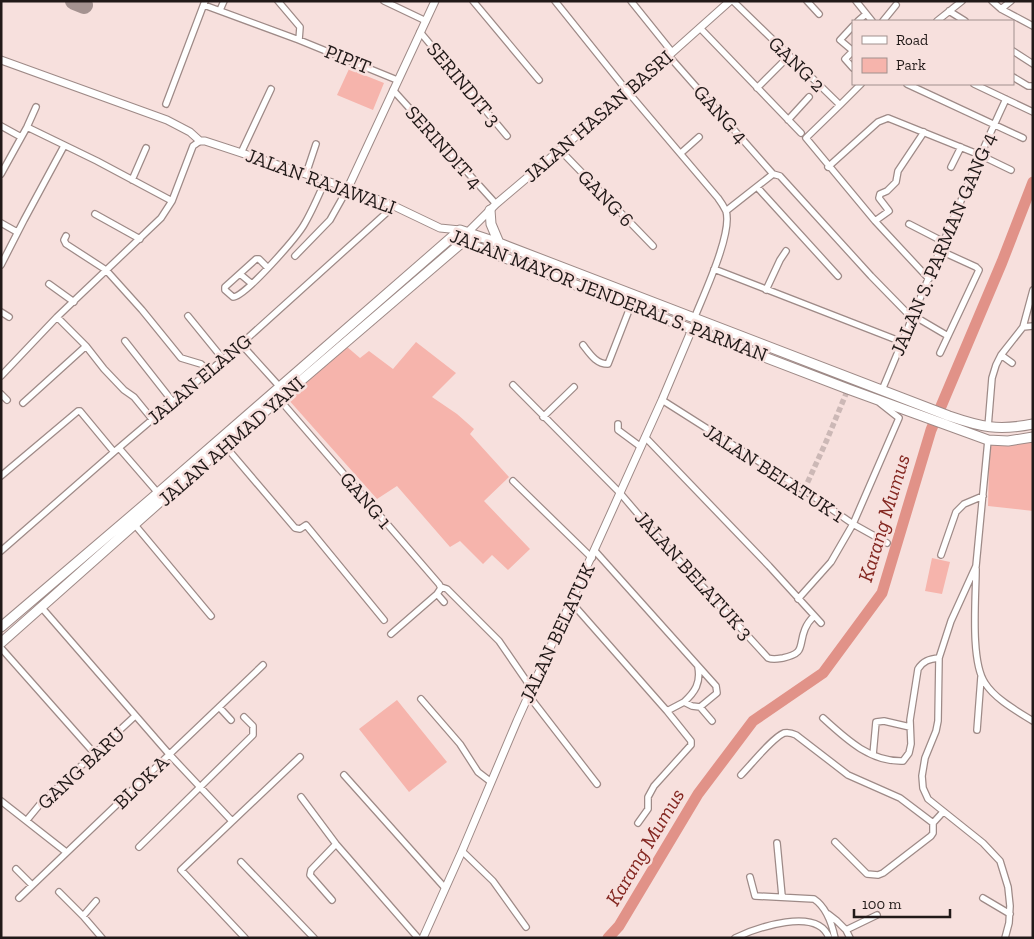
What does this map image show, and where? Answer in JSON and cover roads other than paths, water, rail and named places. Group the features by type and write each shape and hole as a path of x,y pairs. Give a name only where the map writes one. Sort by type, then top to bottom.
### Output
{"main road":[{"path":"493,207 491,224 499,243"},
{"name":"JALAN MAYOR JENDERAL S. PARMAN","path":"465,235 630,305 874,398 988,444 1031,438"},
{"name":"JALAN MAYOR JENDERAL S. PARMAN","path":"451,237 465,235 499,243 949,416 988,427 1009,428 1030,424"},
{"name":"JALAN AHMAD YANI","path":"1,642 226,447 465,235"},
{"name":"JALAN AHMAD YANI","path":"1,627 158,493 451,237"},
{"path":"630,305 634,295"},
{"path":"1030,424 1031,438"}],"street":[{"path":"220,10 224,1"},
{"path":"278,1 300,27 299,40"},
{"path":"384,1 426,21"},
{"path":"294,256 330,220 348,188 435,1"},
{"path":"473,1 539,80"},
{"path":"555,1 628,92 718,198 726,211 726,229 714,268 694,318"},
{"name":"GANG 4","path":"631,1 670,54 773,174 780,176 870,276 914,317 948,336"},
{"path":"807,1 819,14"},
{"path":"856,1 871,20"},
{"path":"938,20 962,1"},
{"path":"992,1 1001,9 1033,26"},
{"path":"1001,9 1011,1"},
{"path":"166,104 204,3"},
{"name":"PIPIT","path":"204,3 397,80"},
{"name":"JALAN HASAN BASRI","path":"465,235 493,207 628,92 727,3"},
{"name":"GANG 2","path":"727,3 840,105 860,85"},
{"path":"883,20 896,5"},
{"path":"949,12 963,20"},
{"path":"859,20 866,14"},
{"path":"852,27 840,40 852,51"},
{"path":"700,28 801,133"},
{"name":"SERINDIT 3","path":"420,32 507,136"},
{"path":"1014,52 1033,64"},
{"path":"852,53 845,59 852,67"},
{"path":"757,88 786,59"},
{"path":"1,60 183,127 200,141 193,146 172,202 161,218 57,317 1,376"},
{"path":"1014,78 1030,86"},
{"path":"909,85 1023,138"},
{"path":"976,85 1033,112"},
{"path":"241,153 271,89"},
{"name":"SERINDIT 4","path":"393,90 493,207"},
{"path":"788,120 809,97"},
{"name":"JALAN S. PARMAN GANG 4","path":"882,390 980,155 1006,99"},
{"path":"840,105 806,138 875,222 929,279"},
{"path":"1,174 27,127 36,106"},
{"path":"828,167 882,119 891,118 1011,170"},
{"path":"1,126 21,137"},
{"path":"27,127 172,202"},
{"path":"875,222 889,211 879,198 880,194 896,182 898,171 924,132"},
{"path":"681,153 699,136"},
{"name":"JALAN RAJAWALI","path":"200,141 205,141 348,188 394,206 440,228"},
{"path":"306,174 316,144"},
{"path":"1,265 64,146"},
{"path":"951,167 961,147"},
{"path":"132,180 146,148"},
{"name":"GANG 6","path":"560,150 653,246"},
{"path":"726,211 773,174"},
{"path":"267,267 256,259 225,287 225,290 232,297 237,296 252,284 300,232 315,205 325,180"},
{"path":"757,186 838,276"},
{"name":"JALAN ELANG","path":"1,551 241,344 394,206"},
{"path":"95,214 140,239"},
{"path":"1,223 18,232"},
{"path":"909,224 944,242"},
{"name":"JALAN MAYOR JENDERAL S. PARMAN","path":"440,228 465,235"},
{"name":"JALAN MAYOR JENDERAL S. PARMAN","path":"440,228 451,237"},
{"path":"66,236 64,240 66,244 106,270 142,310 178,356 183,360 201,364 209,371"},
{"path":"766,290 786,251"},
{"path":"940,353 979,270 941,251"},
{"path":"714,268 902,342"},
{"path":"240,274 252,284"},
{"path":"49,284 74,302"},
{"path":"988,427 992,378 996,365 1001,355 1023,328 1032,292"},
{"path":"583,346 594,358 604,364 608,364 630,305"},
{"path":"1,312 9,316"},
{"path":"188,316 223,359"},
{"path":"57,317 152,419"},
{"path":"1023,328 1033,326"},
{"name":"JALAN BELATUK","path":"423,938 462,852 517,721 646,438 692,329"},
{"path":"125,341 173,402"},
{"path":"241,344 280,386"},
{"path":"23,403 86,346"},
{"path":"1001,355 1012,363"},
{"name":"JALAN BELATUK 3","path":"513,385 620,492 770,660 796,653 802,644 802,636 806,626 814,616"},
{"path":"543,417 574,387"},
{"path":"1,394 7,400"},
{"path":"798,599 831,562 853,524 899,418 874,398"},
{"name":"GANG 1","path":"279,399 441,587 447,589 499,641 531,693 596,784"},
{"name":"JALAN BELATUK 1","path":"662,400 804,490 853,524 887,543"},
{"path":"1,476 80,411 158,493"},
{"path":"618,424 618,430 641,447"},
{"path":"646,438 821,623"},
{"path":"977,730 981,677 978,663 976,627 976,566 988,444"},
{"path":"226,447 295,528 300,529 306,525 384,620"},
{"path":"513,481 593,554 716,686 717,690 714,697 700,707"},
{"path":"941,555 956,512 964,504 983,496"},
{"path":"135,525 211,616"},
{"path":"976,566 951,621 938,658 938,721 925,758 922,776 923,788 928,799 983,843 1000,861 1008,887 1010,914 1005,938"},
{"path":"391,634 437,594 441,587"},
{"path":"437,594 444,602"},
{"path":"571,602 690,738 691,744 654,786 648,797 648,809 638,823"},
{"path":"42,608 169,754 232,821"},
{"path":"1,648 95,754"},
{"path":"822,718 862,751 903,761 909,753 910,727 918,669 922,663 929,659 938,658"},
{"name":"BLOK A","path":"20,898 263,665"},
{"path":"667,711 684,702 695,692 699,679 698,667"},
{"path":"981,677 994,693 1033,722"},
{"path":"421,699 460,744 478,772 491,782"},
{"path":"684,702 700,707 712,720"},
{"path":"218,707 231,720"},
{"name":"GANG BARU","path":"27,820 41,803 136,716"},
{"path":"139,847 254,735 253,726 244,716"},
{"path":"873,755 876,722 884,721 910,727"},
{"path":"740,775 774,740 789,732 796,735 848,775 900,798 933,823"},
{"path":"245,938 181,870 300,757"},
{"path":"344,775 445,888"},
{"path":"301,797 336,844 418,938"},
{"path":"1,801 66,852"},
{"path":"834,842 866,874 878,875 930,836 933,833 933,823 943,812"},
{"path":"777,843 782,896"},
{"path":"332,900 310,875 310,870 336,844"},
{"path":"462,852 494,882 526,926"},
{"path":"241,862 314,938"},
{"path":"16,869 32,886"},
{"path":"750,877 755,896 759,898 782,896 814,899 819,902 826,913 835,938"},
{"path":"60,892 102,938"},
{"path":"983,898 1010,914"},
{"path":"83,916 96,901"},
{"path":"826,913 846,930 850,938"},
{"path":"846,930 877,915"},
{"path":"735,938 759,928 798,921 814,923 823,927 829,938"}],"waterway":[{"name":"Karang Mumus","path":"608,938 619,926 698,794 753,721 823,673 882,593 931,430 1002,262 1033,182"}],"tunnel":[{"path":"804,490 848,389"}]}
